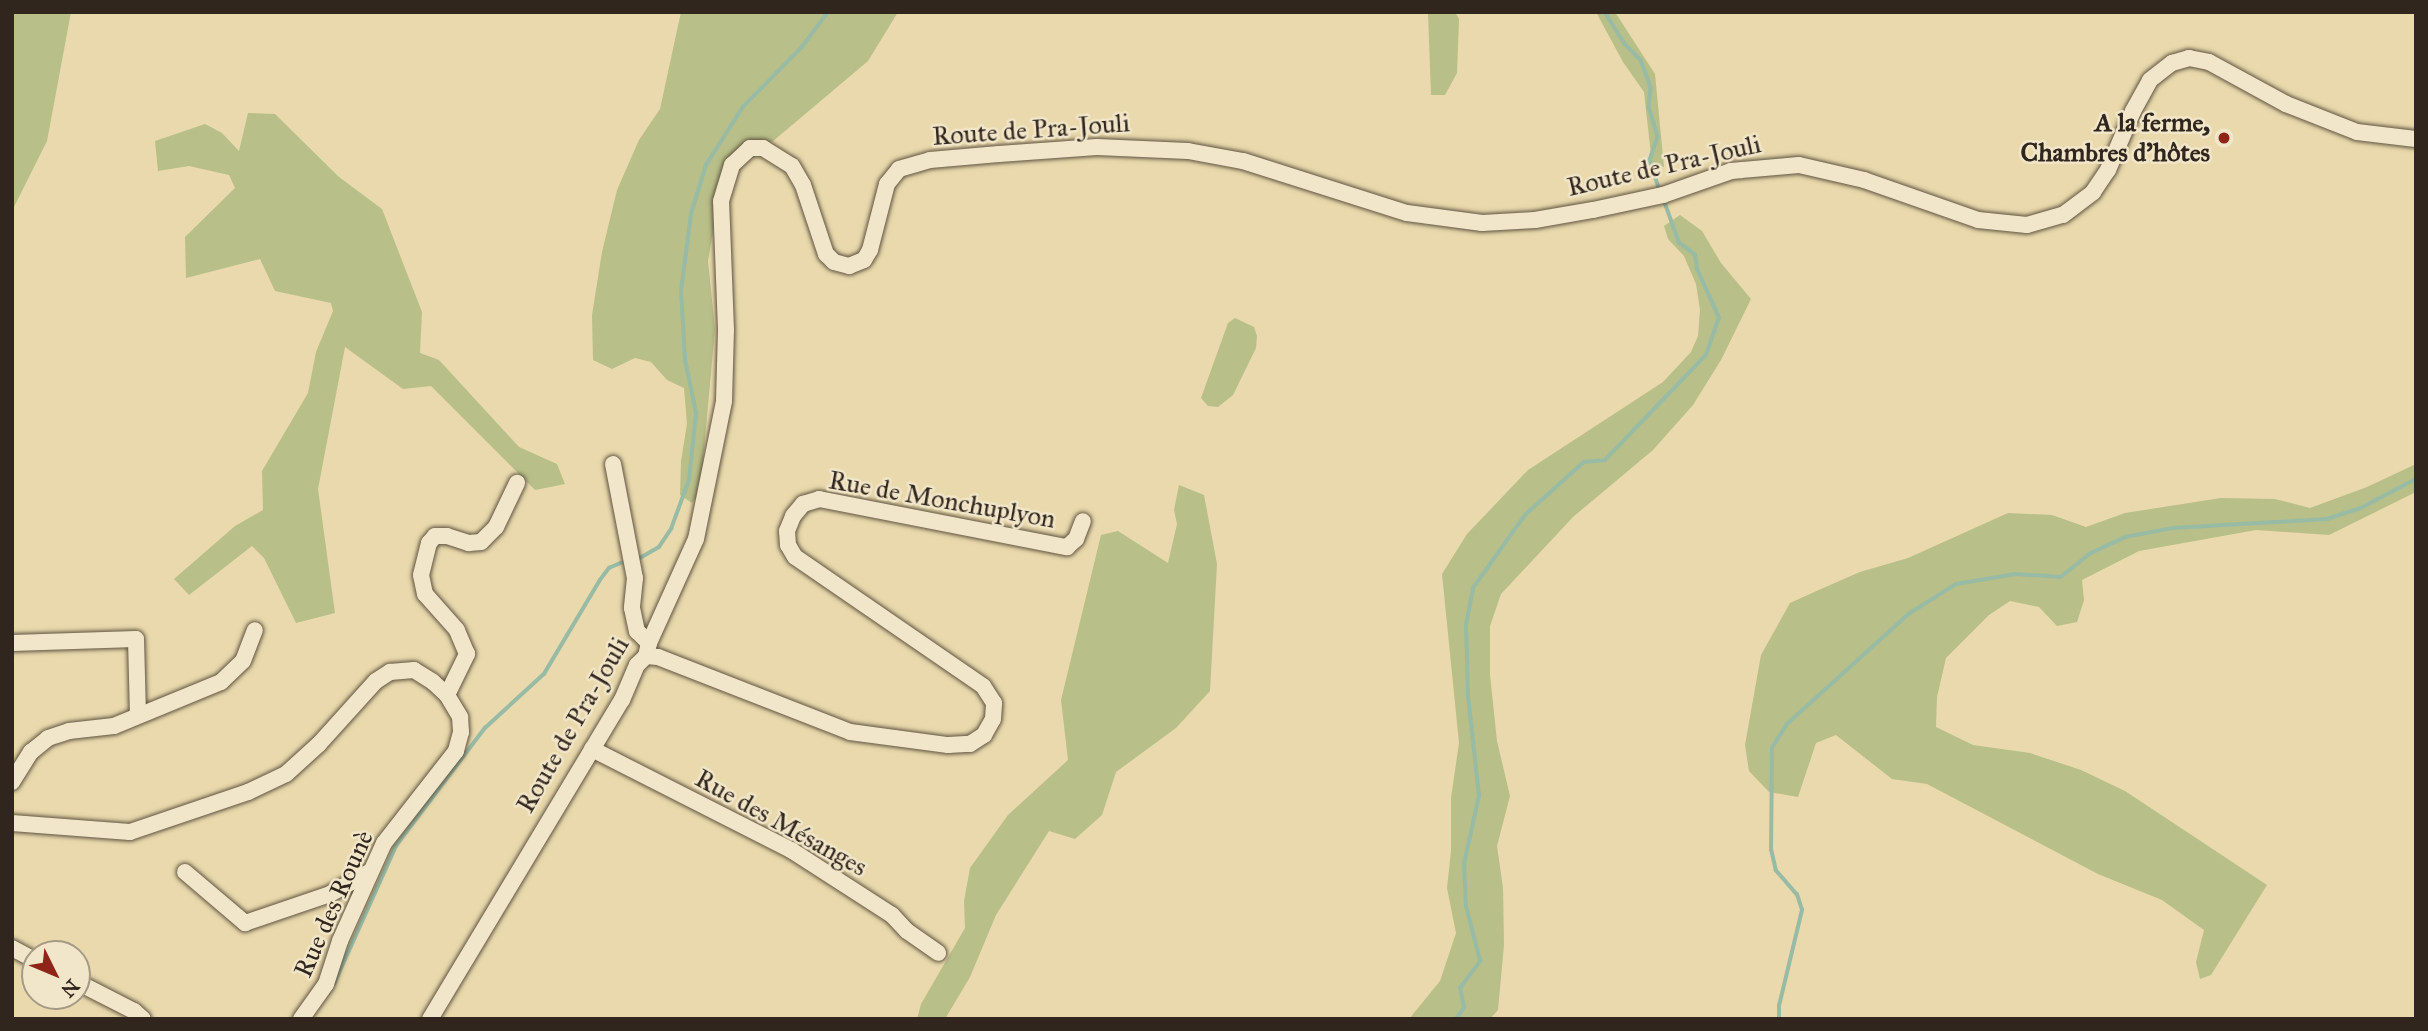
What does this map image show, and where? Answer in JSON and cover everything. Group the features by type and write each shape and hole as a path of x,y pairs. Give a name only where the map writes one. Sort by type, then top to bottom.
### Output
{"street":[{"name":"Route de Pra-Jouli","path":"430,1019 622,700 637,665 647,650 700,525 724,401 726,330 721,201 732,165 750,148 763,148 792,166 808,198 826,254 834,262 849,266 859,264 870,250 887,184 893,173 906,165 929,160 1097,146 1155,147 1243,161 1408,214 1482,223 1535,220 1593,210 1663,195 1731,171 1780,164 1835,171 1979,220 2027,225 2063,215 2093,192 2108,170 2142,92 2155,74 2172,63 2200,58 2286,104 2357,132 2416,139"},
{"path":"613,464 635,578 632,608 637,631 647,650"},
{"path":"447,695 467,654 457,630 425,594 421,575 429,543 435,536 447,536 469,543 481,542 496,527 517,483"},
{"name":"Rue de Monchuplyon","path":"647,650 658,657 850,732 948,745 970,744 984,735 993,719 994,703 982,686 795,557 788,545 787,531 793,516 803,504 819,499 1067,547 1076,539 1083,521"},
{"path":"12,782 31,752 48,738 69,731 114,726 221,682 243,661 255,629"},
{"path":"12,643 136,639 138,714"},
{"name":"Rue des Rounè","path":"12,823 130,832 248,792 286,774 320,744 376,681 390,672 414,670 447,695 460,717 461,732 456,751 384,843 340,942 326,984 301,1019"},
{"name":"Rue des Mésanges","path":"592,749 791,850 892,915 907,931 938,953"},
{"path":"185,873 245,923 330,894 372,870"},
{"path":"91,989 134,1011 142,1019"}],"green space":[{"path":"12,12 71,12 47,141 12,211"},
{"path":"681,12 898,12 868,61 772,142 746,142 723,173 708,261 715,329 703,460 708,483 692,503 680,495 681,461 687,424 684,388 667,380 651,362 635,358 612,369 593,360 592,315 602,252 617,190 639,140 660,109"},
{"path":"1428,12 1455,12 1459,19 1457,73 1445,95 1431,95"},
{"path":"1596,12 1615,12 1655,74 1664,167 1652,164 1644,92 1623,62"},
{"path":"248,113 275,114 339,177 382,209 422,312 420,353 439,360 519,447 557,464 565,484 535,490 431,386 403,389 345,347 318,489 335,613 296,623 264,558 252,546 189,595 174,579 235,526 263,510 262,471 308,393 316,352 333,311 331,303 275,291 260,259 186,278 185,237 235,188 229,175 189,166 158,171 155,141 205,124 222,133 239,151"},
{"path":"1680,215 1702,231 1721,263 1751,299 1721,360 1693,405 1653,450 1573,517 1501,594 1490,626 1490,675 1497,741 1510,796 1497,846 1503,888 1504,945 1498,1010 1490,1019 1409,1019 1440,981 1456,933 1447,888 1451,851 1451,798 1459,743 1442,574 1467,534 1528,470 1663,382 1691,352 1698,336 1700,310 1696,284 1684,256 1668,239 1664,226"},
{"path":"1235,318 1254,327 1257,336 1256,348 1233,395 1218,407 1208,406 1201,398 1228,323"},
{"path":"2416,464 2416,492 2329,535 2256,530 2139,551 2082,580 2084,600 2077,622 2057,626 2039,607 2010,601 1989,615 1946,658 1937,697 1936,727 1973,745 2030,753 2081,770 2125,791 2267,885 2211,975 2200,979 2196,962 2204,930 2162,900 2098,874 1927,784 1892,779 1836,735 1816,743 1798,797 1769,792 1749,771 1745,745 1761,655 1790,603 1860,572 1908,558 2008,513 2052,515 2086,527 2125,513 2221,498 2275,499 2310,508 2367,487"},
{"path":"1179,485 1204,495 1217,564 1210,691 1176,728 1116,772 1102,815 1075,839 1049,831 996,915 970,977 945,1019 917,1019 921,1004 965,928 964,901 970,868 1008,815 1068,760 1061,700 1101,535 1118,531 1168,563 1177,524 1174,510"}],"waterway":[{"path":"640,558 659,547 671,529 689,480 696,413 685,360 681,291 691,214 706,165 743,107 802,47 828,12"},
{"path":"1605,12 1625,44 1641,60 1651,88 1649,107 1658,137 1650,160 1660,191"},
{"path":"1456,1019 1464,1008 1460,988 1480,961 1466,906 1464,864 1479,796 1468,697 1466,625 1473,588 1525,515 1584,462 1605,460 1706,355 1719,318 1697,269 1695,255 1679,243 1665,204"},
{"path":"1779,1019 1779,1006 1802,910 1797,895 1776,871 1771,850 1772,748 1787,724 1910,613 1956,584 2015,574 2061,577 2089,554 2125,537 2173,528 2327,519 2361,508 2416,479"},
{"path":"334,984 396,846 485,728 544,674 600,580 609,568 621,563"}],"place":[{"name":"A la ferme, Chambres d'hôtes","path":"2224,138"}]}
